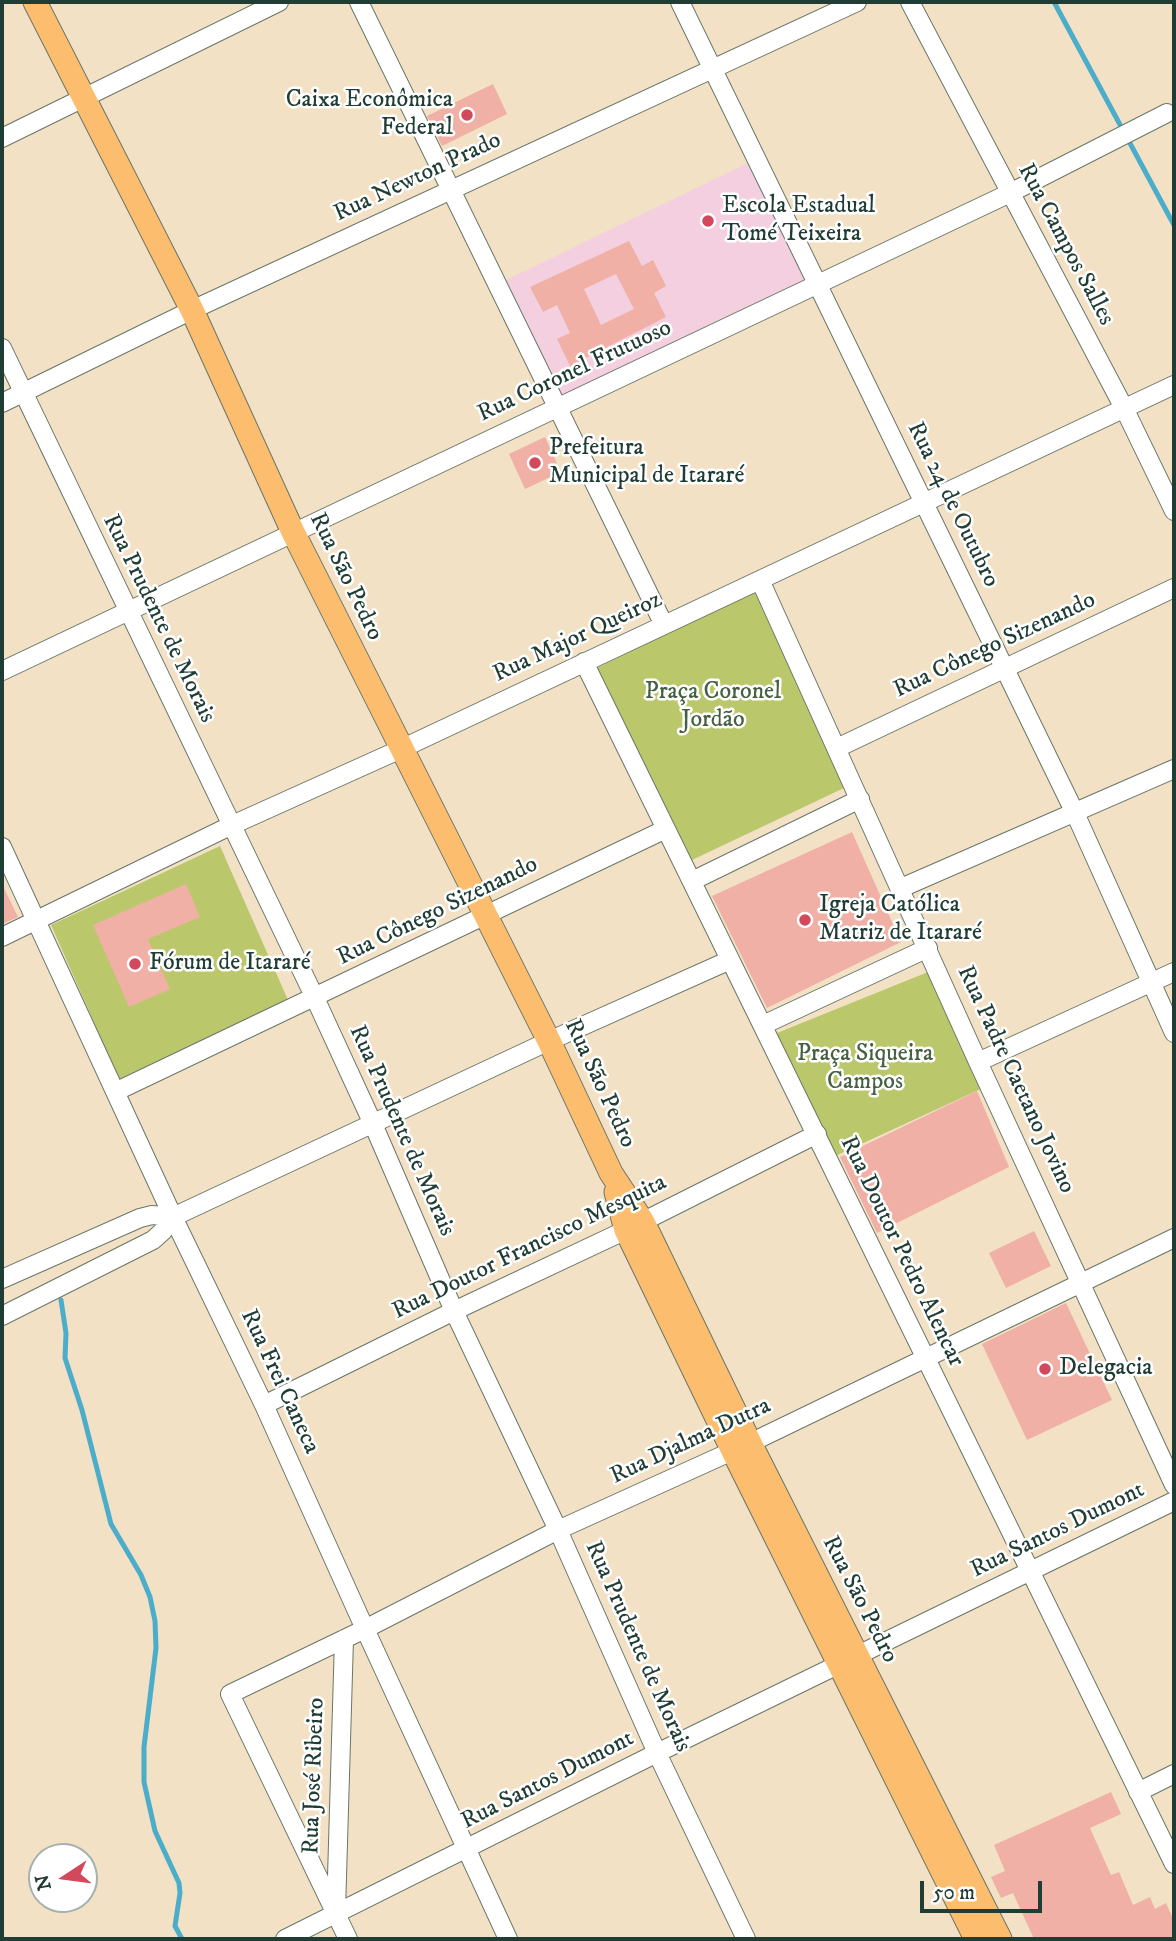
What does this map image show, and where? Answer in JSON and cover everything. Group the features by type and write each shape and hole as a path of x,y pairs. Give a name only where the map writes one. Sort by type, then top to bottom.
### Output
{"main road":[{"name":"Rua São Pedro","path":"36,2 192,310 293,532 550,1041 741,1447 849,1661 1000,1939"},
{"name":"Rua São Pedro","path":"849,1661 976,1939"}],"street":[{"path":"2,138 279,2"},
{"path":"359,2 664,625"},
{"name":"Rua 24 de Outubro","path":"680,2 1075,813 1174,1033"},
{"name":"Rua Newton Prado","path":"2,402 192,310 857,2"},
{"name":"Rua Campos Salles","path":"910,2 1124,408 1174,511"},
{"name":"Rua Coronel Frutuoso","path":"2,671 1010,193 1167,113"},
{"name":"Rua Prudente de Morais","path":"2,348 315,999 373,1124 454,1311 558,1530 657,1753 746,1939"},
{"name":"Rua Major Queiroz","path":"2,937 230,825 401,749 1174,385"},
{"name":"Rua Padre Caetano Jovino","path":"760,580 978,1062 1174,1485"},
{"name":"Rua Cônego Sizenando","path":"837,748 1174,588"},
{"name":"Rua Doutor Pedro Alencar","path":"584,662 1174,1864"},
{"path":"901,888 1174,769"},
{"path":"692,881 860,799"},
{"name":"Rua Cônego Sizenando","path":"117,1091 315,999 666,829"},
{"name":"Rua Frei Caneca","path":"2,847 173,1217 264,1405 509,1939"},
{"path":"763,1025 928,948"},
{"path":"2,1316 153,1240 173,1217 730,960"},
{"path":"978,1062 1174,972"},
{"name":"Rua Doutor Francisco Mesquita","path":"264,1405 635,1226 817,1134"},
{"path":"2,1279 140,1218 152,1215 173,1217"},
{"name":"Rua Djalma Dutra","path":"336,1914 230,1694 365,1629 558,1530 741,1447 1174,1238"},
{"name":"Rua Santos Dumont","path":"285,1939 657,1753 1174,1501"},
{"name":"Rua José Ribeiro","path":"336,1914 344,1639"},
{"path":"1138,1792 1174,1774"},
{"path":"336,1914 348,1939"}],"shaded area":[{"name":"Escola Estadual Tomé Teixeira","path":"756,159 818,283 557,407 498,284"}],"green space":[{"name":"Praça Coronel Jordão","path":"756,590 844,788 692,860 597,668"},
{"path":"220,846 288,1000 119,1079 51,925"},
{"name":"Praça Siqueira Campos","path":"933,970 983,1088 833,1157 772,1035"}],"building":[{"name":"Caixa Econômica Federal","path":"493,84 507,114 442,146 427,116"},
{"path":"629,241 642,266 653,260 666,286 654,293 666,317 570,366 557,339 570,333 557,305 543,312 530,287","holes":["616,274 634,309 601,325 584,289"]},
{"name":"Prefeitura Municipal de Itararé","path":"545,437 561,472 525,489 509,454"},
{"name":"Igreja Católica Matriz de Itararé","path":"852,832 901,942 767,1008 712,896"},
{"path":"2,884 18,917 2,924"},
{"name":"Fórum de Itararé","path":"186,884 200,917 148,939 170,989 129,1007 93,925"},
{"path":"977,1091 1009,1167 877,1233 840,1157"},
{"path":"1034,1231 1051,1266 1006,1288 989,1253"},
{"name":"Delegacia","path":"1066,1303 1112,1400 1027,1440 982,1344"},
{"path":"1111,1792 1121,1814 1090,1828 1111,1875 1119,1872 1133,1905 1150,1897 1155,1909 1166,1903 1174,1921 1174,1939 1034,1939 1013,1893 1001,1898 991,1877 1005,1871 994,1845"}],"waterway":[{"path":"1054,2 1174,225"},
{"path":"61,1300 66,1333 65,1358 82,1410 111,1524 141,1575 150,1597 155,1621 156,1648 144,1747 144,1782 155,1831 179,1883 175,1926 182,1939"}],"place":[{"name":"Caixa Econômica Federal","path":"467,115"},
{"name":"Escola Estadual Tomé Teixeira","path":"708,221"},
{"name":"Prefeitura Municipal de Itararé","path":"535,463"},
{"name":"Igreja Católica Matriz de Itararé","path":"805,920"},
{"name":"Fórum de Itararé","path":"135,964"},
{"name":"Delegacia","path":"1045,1369"}]}
